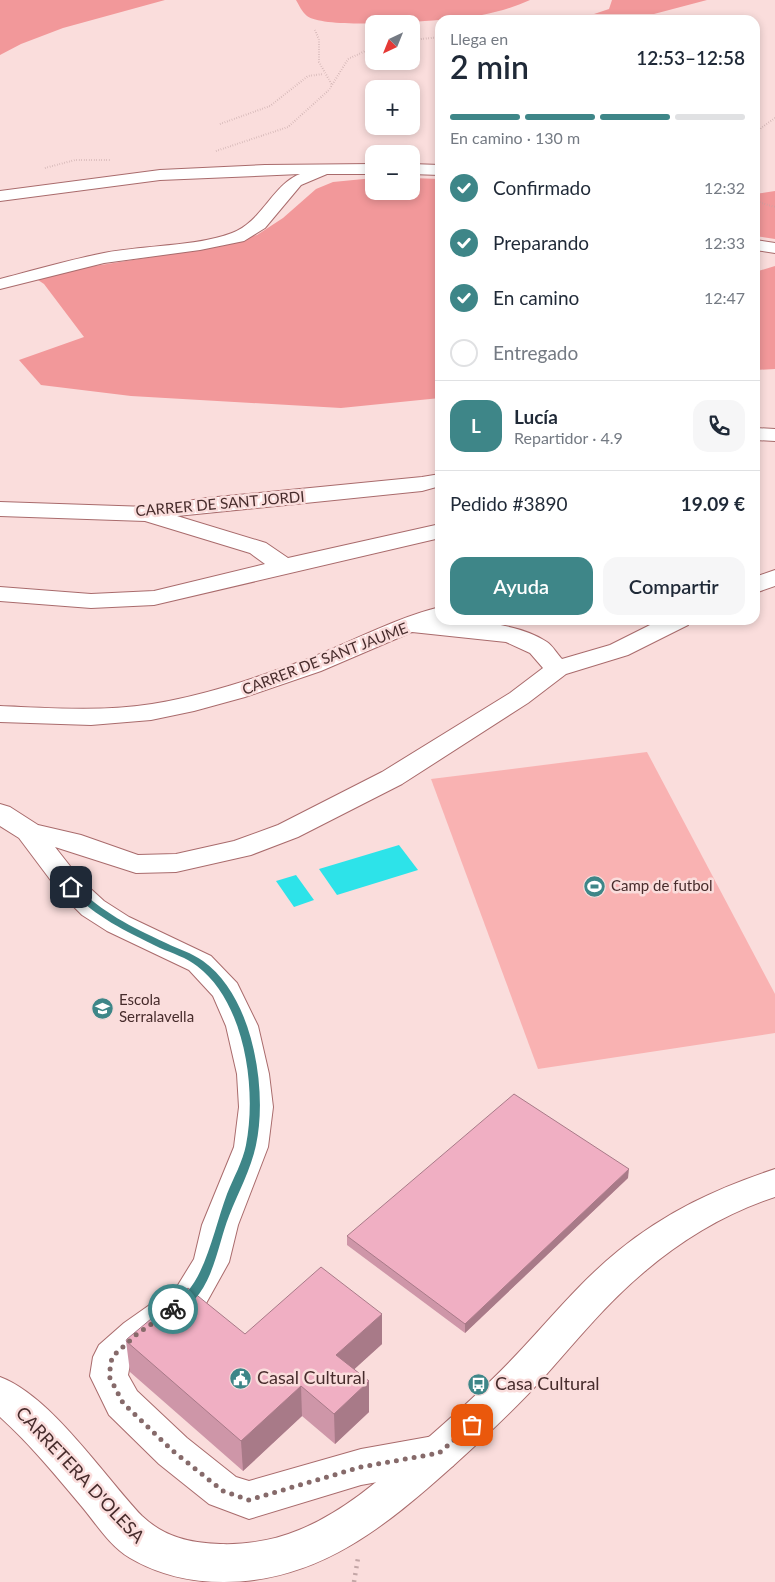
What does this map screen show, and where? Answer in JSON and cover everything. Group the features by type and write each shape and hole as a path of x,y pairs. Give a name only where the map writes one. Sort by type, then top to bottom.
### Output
{"street":[{"path":"0,196 160,176 264,170 365,169"},
{"path":"420,169 435,170"},
{"path":"264,170 295,182"},
{"path":"0,284 104,258 200,245 238,237 259,224 295,182 327,170"},
{"path":"760,246 775,248"},
{"path":"760,434 775,435"},
{"name":"CARRER DE SANT JORDI","path":"0,509 148,514 207,505 422,484 435,481"},
{"path":"148,514 258,548 284,566"},
{"path":"0,594 59,600 136,600 193,590 284,566 435,532"},
{"path":"760,584 775,577"},
{"name":"CARRER DE SANT JAUME","path":"0,714 90,717 151,712 236,692 312,666 388,633 413,626 435,616"},
{"path":"30,832 71,841 136,864 176,863 209,858 241,849 288,832 392,778 518,698 557,669 618,650 669,625"},
{"path":"413,626 503,635 522,640 538,648 557,669"},
{"path":"0,812 30,832 71,887 92,908 118,924 200,963 226,991 242,1026 253,1074 256,1107 251,1147 220,1225 211,1262 191,1296 137,1334 112,1357 109,1376 123,1403 173,1451 223,1491 249,1500 361,1467 439,1453"},
{"name":"CARRETERA D'OLESA","path":"0,1394 30,1418 110,1510 143,1544 172,1558 206,1564 247,1564 285,1556 327,1538 374,1510 472,1425 598,1292 644,1251 694,1215 734,1196 775,1183"}],"path":[{"path":"314,30 320,38 318,54 323,74 332,85"},
{"path":"420,39 435,37"},
{"path":"212,152 284,129 322,97 338,79 342,66 348,59 365,51"},
{"path":"220,124 270,106 308,76 323,74"},
{"path":"760,130 775,118"},
{"path":"41,170 75,160 114,160"},
{"path":"760,202 775,207"}],"shaded area":[{"path":"0,0 165,0 63,28 21,44 0,55"},
{"path":"296,0 530,0 500,11 482,15 435,15 435,20 420,21 420,15 365,15 364,24 339,23 307,16"},
{"path":"612,0 707,0 654,14 594,14 609,9"},
{"path":"420,178 435,179 435,399 341,408 131,396 41,385 19,360 84,337 44,284 38,280 88,267 183,252 257,235 283,218 316,189 333,182 365,179 365,200 420,200"},
{"path":"775,191 775,239 760,237 760,193"},
{"path":"775,266 775,369 760,370 760,270"},
{"name":"Camp de futbol","path":"647,752 775,994 775,1033 538,1069 431,779"}],"water":[{"path":"399,845 418,870 337,895 319,869"},
{"path":"296,875 314,900 294,907 276,881"}],"building":[{"path":"514,1094 629,1169 465,1324 347,1236"},
{"name":"Casal Cultural","path":"321,1267 382,1314 336,1355 369,1381 334,1414 301,1386 241,1441 126,1341 188,1288 245,1334"}],"way so far":[{"path":"173,1309 137,1334 112,1357 109,1376 123,1403 173,1451 223,1491 249,1500 304,1486 361,1467 439,1453 472,1425"}],"place":[{"name":"Camp de futbol","path":"595,886"},
{"name":"Escola Serralavella","path":"103,1009"},
{"name":"Casal Cultural","path":"241,1378"},
{"name":"Casa Cultural","path":"479,1384"}],"route":[{"path":"71,887 92,908 118,924 152,938 200,963 226,991 242,1026 253,1074 256,1107 251,1147 220,1225 211,1262 191,1296 173,1309"}]}
